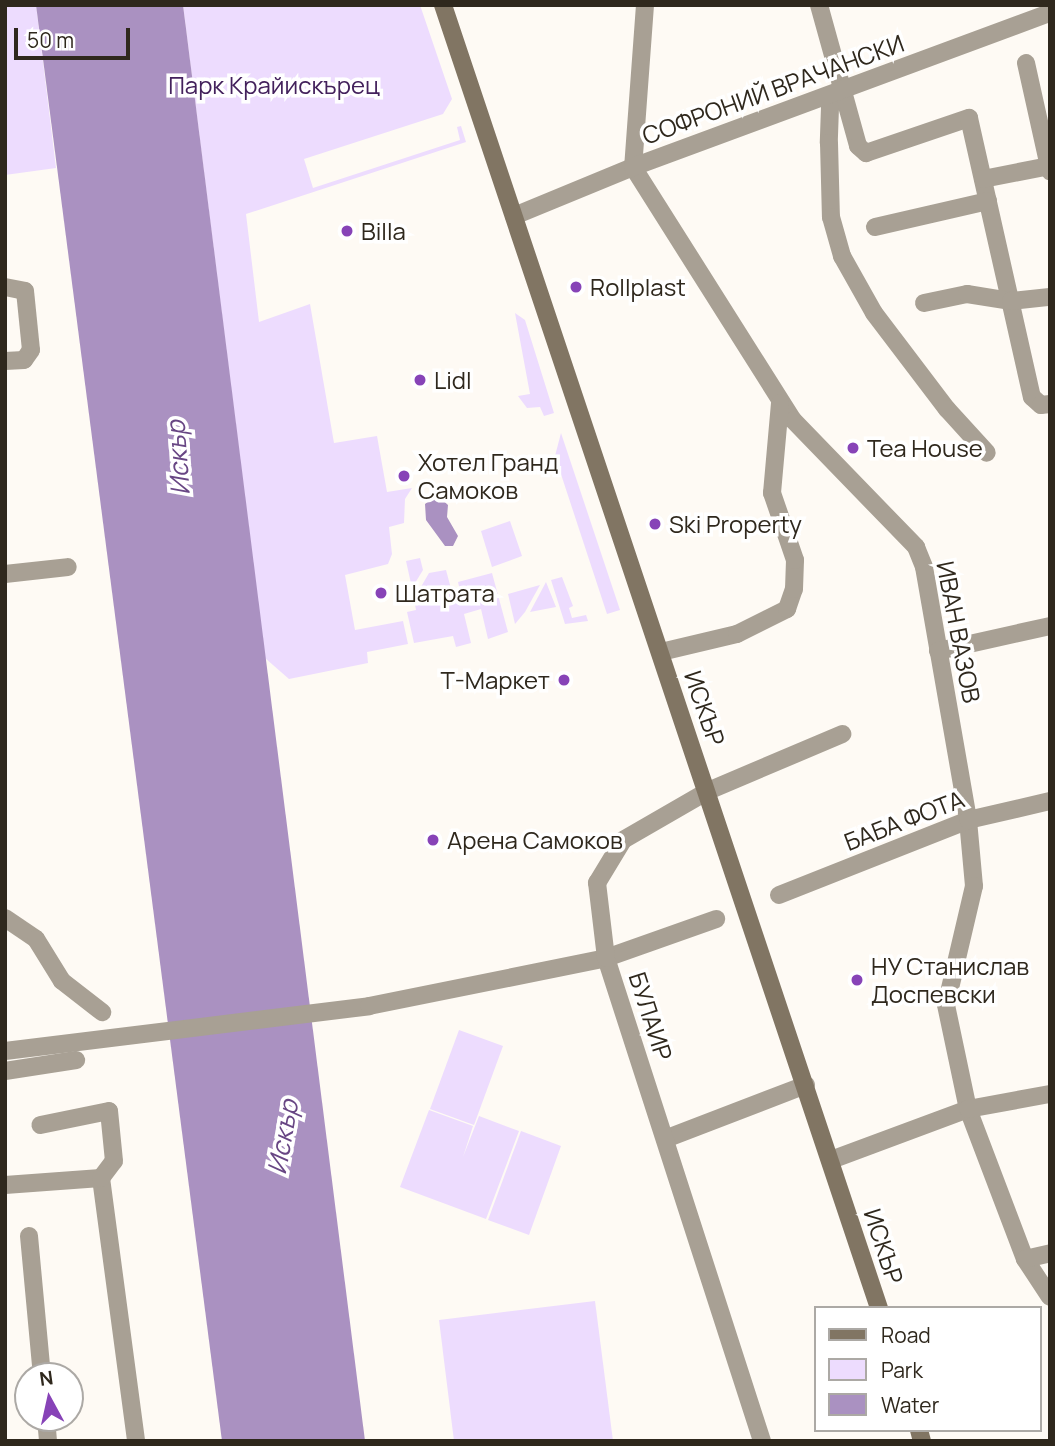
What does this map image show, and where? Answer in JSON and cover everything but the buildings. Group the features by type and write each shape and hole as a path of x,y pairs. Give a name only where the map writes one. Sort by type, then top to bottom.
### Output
{"main road":[{"name":"ИСКЪР","path":"443,5 878,1306"}],"street":[{"path":"633,167 645,5"},
{"path":"819,5 858,146 866,153 970,118 1032,397 1041,405 1050,404"},
{"name":"СОФРОНИЙ ВРАЧАНСКИ","path":"514,216 633,167 1050,13"},
{"path":"983,178 1049,169 1026,63"},
{"path":"844,89 830,107 829,143 831,217 842,257 874,313 947,409 987,453"},
{"name":"ИВАН ВАЗОВ","path":"633,167 780,403 916,547 924,567 968,820 974,886 946,1005 968,1109 1025,1259 1050,1297"},
{"path":"875,227 988,201"},
{"path":"5,287 25,292 31,350 24,360 5,361"},
{"path":"924,303 967,294 1011,301 1050,298"},
{"path":"661,652 737,634 787,609 794,589 795,560 772,493 780,403"},
{"path":"5,574 68,566"},
{"path":"938,651 1050,626"},
{"name":"БУЛАИР","path":"762,1441 606,958 597,906 597,883 608,858 623,840 708,791 842,734"},
{"name":"БАБА ФОТА","path":"779,895 968,820 1050,801"},
{"path":"5,918 36,939 62,981 102,1012"},
{"path":"5,1051 313,1014 606,958 716,919"},
{"path":"5,1071 76,1060"},
{"path":"665,1139 806,1085"},
{"path":"831,1160 968,1109 1050,1094"},
{"path":"40,1125 110,1111 114,1161 101,1178 136,1441"},
{"path":"5,1185 101,1178"},
{"path":"29,1236 41,1362"},
{"path":"1025,1259 1050,1253"}],"green space":[{"path":"5,5 36,5 56,168 5,175"},
{"name":"Парк Крайискърец","path":"183,5 420,5 452,99 443,114 304,159 313,188 460,140 457,127 461,126 466,142 246,214 259,322 310,304 334,443 377,436 387,492 412,488 405,499 404,523 389,527 392,554 388,564 345,575 355,630 403,621 408,644 367,652 368,663 289,679 265,658"},
{"path":"515,313 525,320 554,413 544,416 540,407 527,408 518,396 530,394"},
{"path":"561,433 620,610 607,614 555,456"},
{"path":"510,521 522,556 492,567 481,531"},
{"path":"420,558 423,570 412,588 406,561"},
{"path":"446,570 453,596 461,595 458,582 492,573 508,632 488,639 481,609 464,614 471,643 456,647 453,636 414,643 407,612 416,610 414,599 429,573"},
{"path":"562,577 573,606 569,608 572,618 586,615 588,621 565,624 551,580"},
{"path":"546,582 556,607 530,612"},
{"path":"540,585 525,612 515,624 508,594"},
{"path":"459,1030 503,1046 474,1125 430,1109"},
{"path":"429,1110 473,1126 463,1157 479,1116 519,1131 486,1219 400,1187"},
{"path":"521,1131 561,1146 529,1235 488,1220"},
{"path":"595,1301 613,1441 454,1441 439,1320"}],"water":[{"name":"Искър","path":"36,5 183,5 365,1441 222,1441"},
{"path":"437,495 448,505 447,517 458,536 453,546 445,546 426,520 425,504"}],"place":[{"name":"Billa","path":"347,231"},
{"name":"Rollplast","path":"576,287"},
{"name":"Lidl","path":"420,380"},
{"name":"Tea House","path":"853,448"},
{"name":"Хотел Гранд Самоков","path":"404,476"},
{"name":"Ski Property","path":"655,524"},
{"name":"Шатрата","path":"381,593"},
{"name":"Т-Маркет","path":"564,680"},
{"name":"Арена Самоков","path":"433,840"},
{"name":"НУ Станислав Доспевски","path":"857,980"}]}
